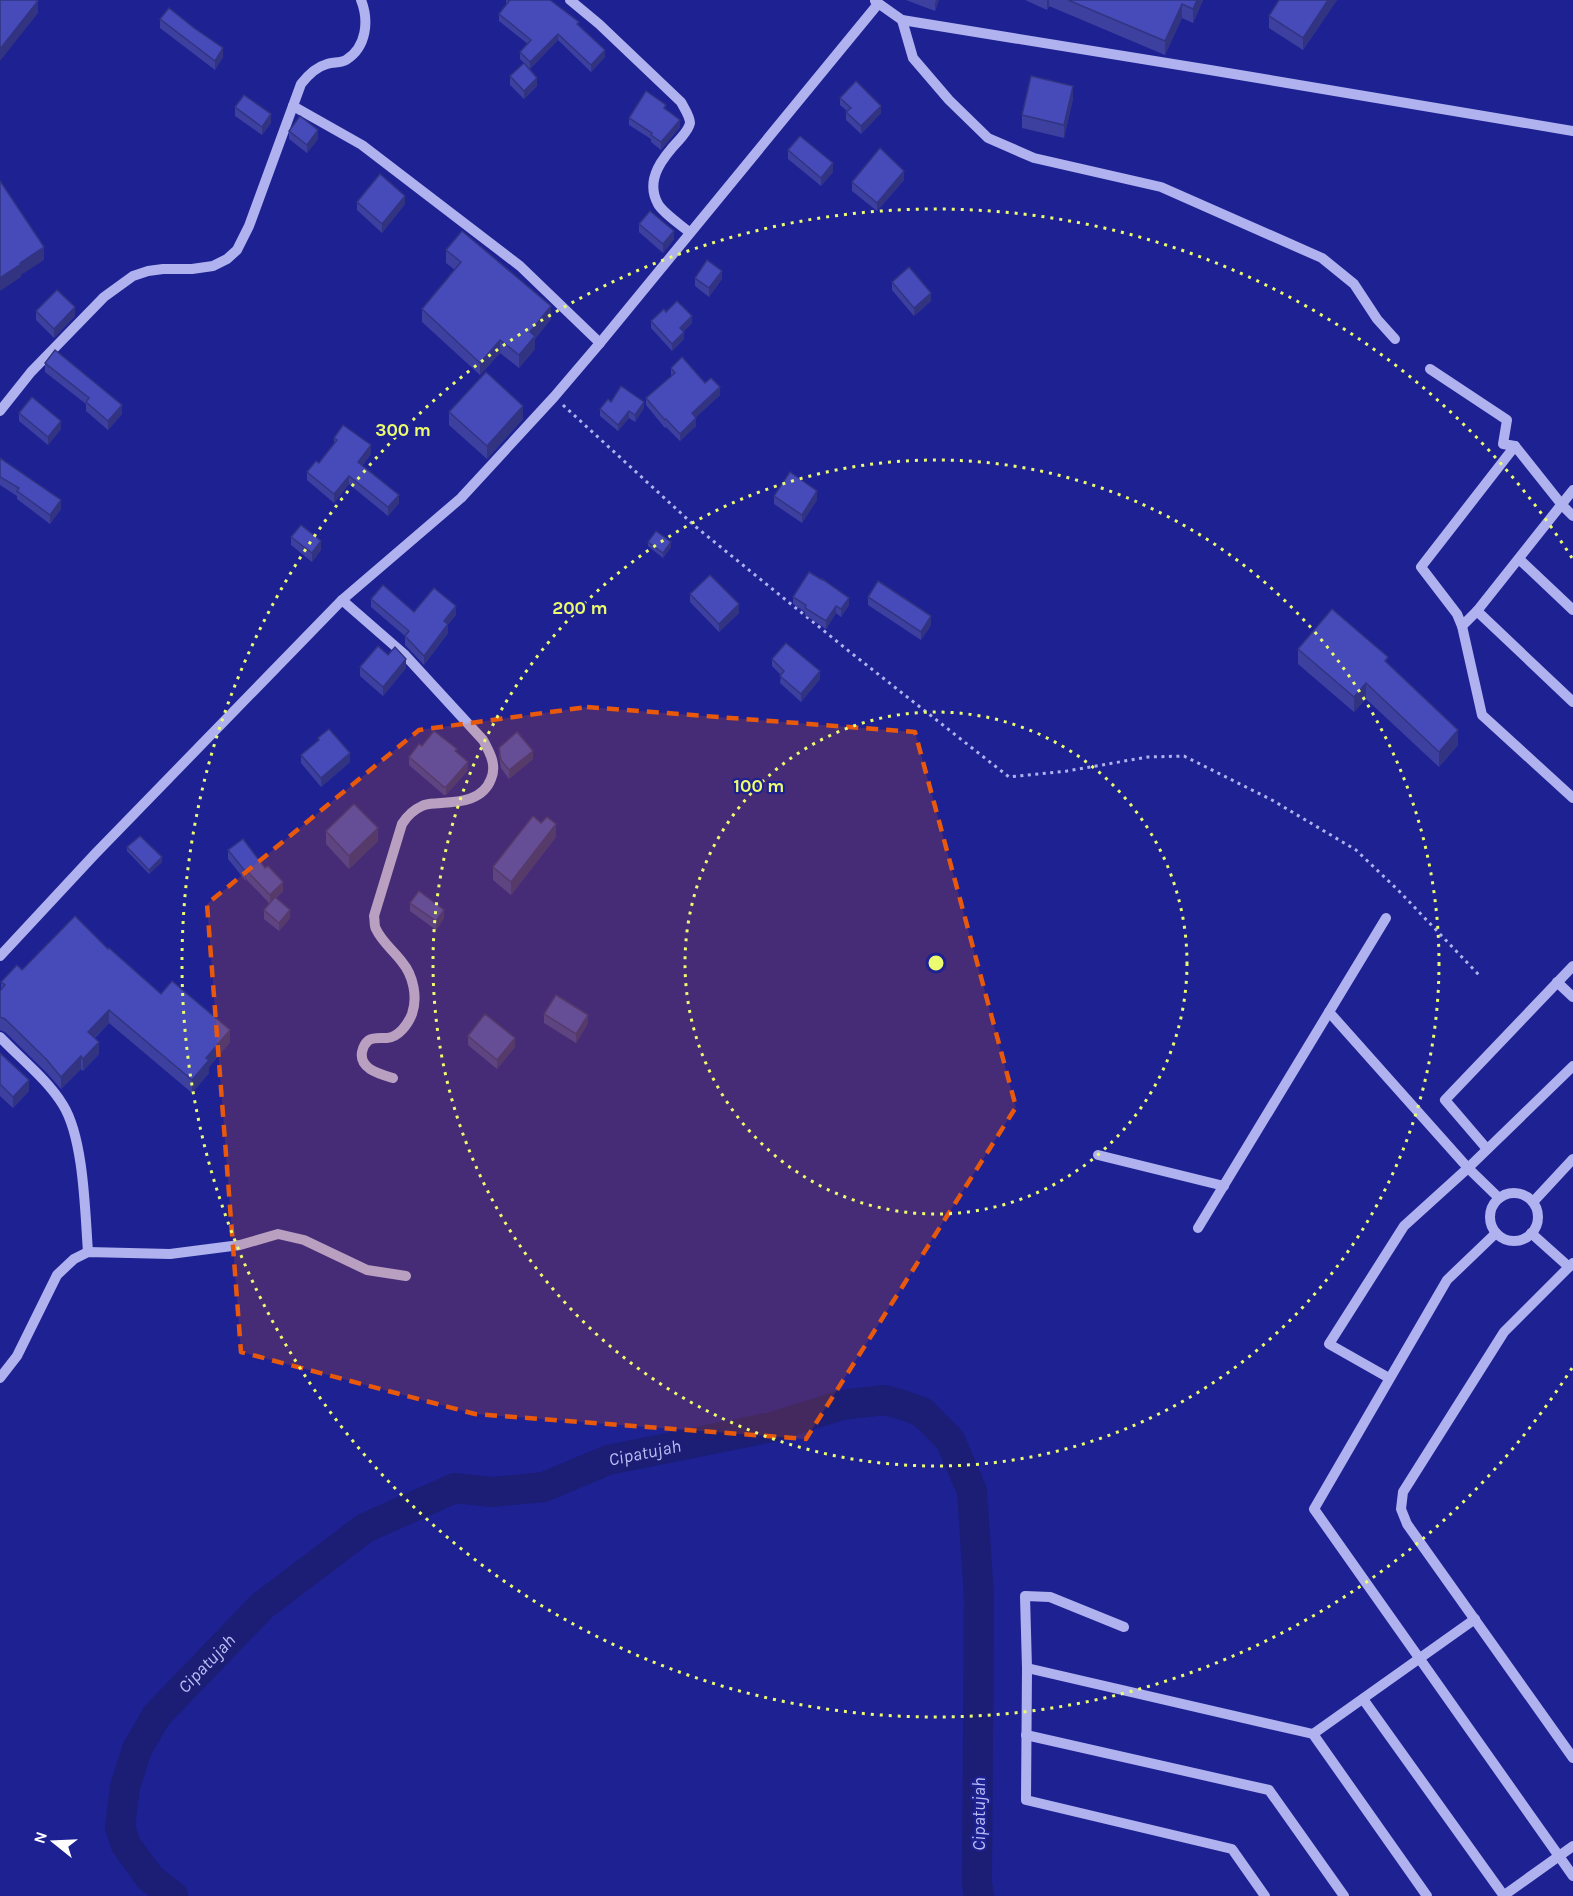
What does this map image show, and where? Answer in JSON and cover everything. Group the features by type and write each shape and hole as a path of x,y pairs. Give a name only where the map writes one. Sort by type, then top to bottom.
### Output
{"street":[{"path":"0,411 31,372 104,297 133,276 163,269 213,266 227,259 237,250 249,226 301,84 311,72 325,64 345,60 357,50 365,34 365,10 361,0"},
{"path":"570,0 599,24 681,102 690,125 662,159 656,172 653,188 658,205 690,232"},
{"path":"0,956 95,854 342,600 461,498 554,397 876,2 902,20 1210,69 1573,131"},
{"path":"902,20 913,58 949,100 988,138 1034,158 1161,186 1322,258 1354,285 1377,319 1395,339"},
{"path":"293,106 362,145 520,266 600,343"},
{"path":"1430,369 1507,420 1503,444 1515,446 1573,516"},
{"path":"1515,446 1421,567 1457,614 1462,626 1482,715 1573,798"},
{"path":"1462,626 1477,611 1573,490"},
{"path":"1519,559 1573,610"},
{"path":"342,600 404,654 483,740 492,755 494,772 487,789 474,798 424,804 409,814 399,831 374,916 375,928 404,963 412,980 415,1001 412,1014 399,1033 391,1038 372,1038 364,1045 362,1054 365,1066 393,1078"},
{"path":"1477,611 1573,702"},
{"path":"1198,1228 1386,918"},
{"path":"1487,1149 1445,1100 1573,966"},
{"path":"1557,982 1573,998"},
{"path":"1329,1012 1467,1168 1499,1198"},
{"path":"0,1037 63,1104 70,1119 83,1179 88,1252"},
{"path":"1389,1378 1329,1344 1404,1226 1573,1066"},
{"path":"1098,1155 1224,1186"},
{"path":"1533,1202 1573,1159"},
{"path":"1513,1192 1533,1202 1538,1216 1537,1224 1522,1240 1507,1240 1496,1233 1490,1217 1494,1203 1499,1198 1513,1192"},
{"path":"1496,1233 1447,1280 1314,1509 1573,1876"},
{"path":"1531,1233 1571,1265 1504,1332 1403,1492 1401,1509 1407,1524 1573,1758"},
{"path":"0,1378 17,1356 57,1275 74,1258 88,1252 170,1254 240,1245 278,1234 304,1240 368,1270 406,1276"},
{"path":"1124,1627 1050,1597 1025,1596 1026,1800 1232,1849 1265,1896"},
{"path":"1313,1734 1475,1619"},
{"path":"1027,1668 1313,1734 1427,1896"},
{"path":"1363,1699 1503,1896 1573,1846"},
{"path":"1026,1735 1269,1790 1344,1896"}],"path":[{"path":"554,397 696,527 1009,777 1067,771 1148,757 1184,756 1272,800 1356,850 1398,890 1479,975"}],"highlighted area":[{"path":"587,707 915,732 1016,1107 806,1439 475,1414 241,1352 207,904 419,730"}],"building":[{"path":"0,0 38,1 0,49"},
{"path":"508,0 550,0 579,22 577,24 605,50 591,65 558,34 530,62 520,52 531,40 499,14"},
{"path":"1068,0 1197,0 1193,9 1182,4 1165,41"},
{"path":"1279,0 1328,0 1303,38 1269,16"},
{"path":"169,8 223,48 215,61 160,19"},
{"path":"524,63 537,78 524,91 510,76"},
{"path":"1031,76 1073,86 1064,125 1022,115"},
{"path":"856,81 881,106 861,126 846,112 851,108 840,98"},
{"path":"646,91 666,105 664,108 680,120 661,142 629,118"},
{"path":"244,95 271,114 262,127 235,107"},
{"path":"300,116 318,130 307,145 289,131"},
{"path":"800,136 833,163 821,178 788,150"},
{"path":"880,148 904,171 877,203 852,182"},
{"path":"380,174 405,196 382,224 357,202"},
{"path":"0,181 44,247 0,278"},
{"path":"650,211 674,231 663,244 639,224"},
{"path":"462,231 551,306 530,332 535,336 519,355 500,340 480,363 422,309 461,262 446,250"},
{"path":"707,260 722,271 709,288 695,278"},
{"path":"909,267 931,293 914,308 892,282"},
{"path":"57,290 75,307 54,329 36,311"},
{"path":"677,301 692,316 680,328 684,332 672,344 651,321 664,309 666,312"},
{"path":"55,350 122,405 108,421 86,402 89,398 45,363"},
{"path":"682,357 705,383 711,378 720,387 692,413 696,418 680,434 646,398 675,373 671,368"},
{"path":"486,372 523,406 487,446 449,412"},
{"path":"621,386 644,402 635,415 629,411 618,425 600,409 608,399 611,402"},
{"path":"32,397 61,421 48,437 19,413"},
{"path":"343,425 371,445 358,462 399,495 388,507 349,476 334,494 307,472 316,461 319,463 337,440 334,438"},
{"path":"0,458 61,500 50,515 17,491 19,488 0,477"},
{"path":"790,472 817,491 802,515 774,496"},
{"path":"301,525 321,541 312,553 291,537"},
{"path":"656,531 671,542 663,553 648,542"},
{"path":"809,572 849,598 841,609 836,606 826,621 805,608 806,605 793,597"},
{"path":"710,575 739,604 719,624 690,594"},
{"path":"878,581 931,616 921,632 868,597"},
{"path":"383,585 414,612 434,588 456,606 444,621 448,624 424,656 405,636 409,631 371,599"},
{"path":"1332,609 1388,657 1385,661 1458,730 1439,752 1366,683 1354,697 1298,649"},
{"path":"786,643 820,671 801,694 780,676 784,671 772,659"},
{"path":"378,646 388,655 395,647 406,659 383,687 360,667"},
{"path":"329,729 350,753 321,778 301,755"},
{"path":"434,731 457,749 455,751 468,762 446,787 409,757 419,744 422,746"},
{"path":"517,732 533,751 509,770 501,760 499,748"},
{"path":"354,804 378,828 349,856 326,831"},
{"path":"533,816 541,823 547,817 556,824 511,882 493,867"},
{"path":"140,836 162,857 149,870 127,847"},
{"path":"243,839 265,868 268,866 283,882 270,895 245,871 228,850"},
{"path":"419,891 444,910 436,921 410,903"},
{"path":"275,897 290,910 279,923 264,910"},
{"path":"75,916 108,949 161,994 172,981 230,1030 206,1058 209,1060 192,1080 109,1010 88,1032 99,1042 83,1059 81,1056 61,1077 47,1060 5,1019 0,1017 0,991 5,985 1,982 17,965 22,970"},
{"path":"556,995 588,1015 576,1034 544,1014"},
{"path":"485,1014 515,1038 497,1060 468,1036"},
{"path":"0,1053 29,1080 13,1097 0,1084"}],"waterway":[{"name":"Cipatujah","path":"173,1896 150,1878 126,1845 120,1827 125,1787 137,1749 157,1715 262,1606 365,1528 455,1488 492,1492 544,1487 608,1460 772,1427 842,1405 884,1400 922,1412 950,1440 972,1491 979,1597 977,1884 979,1896"}]}
